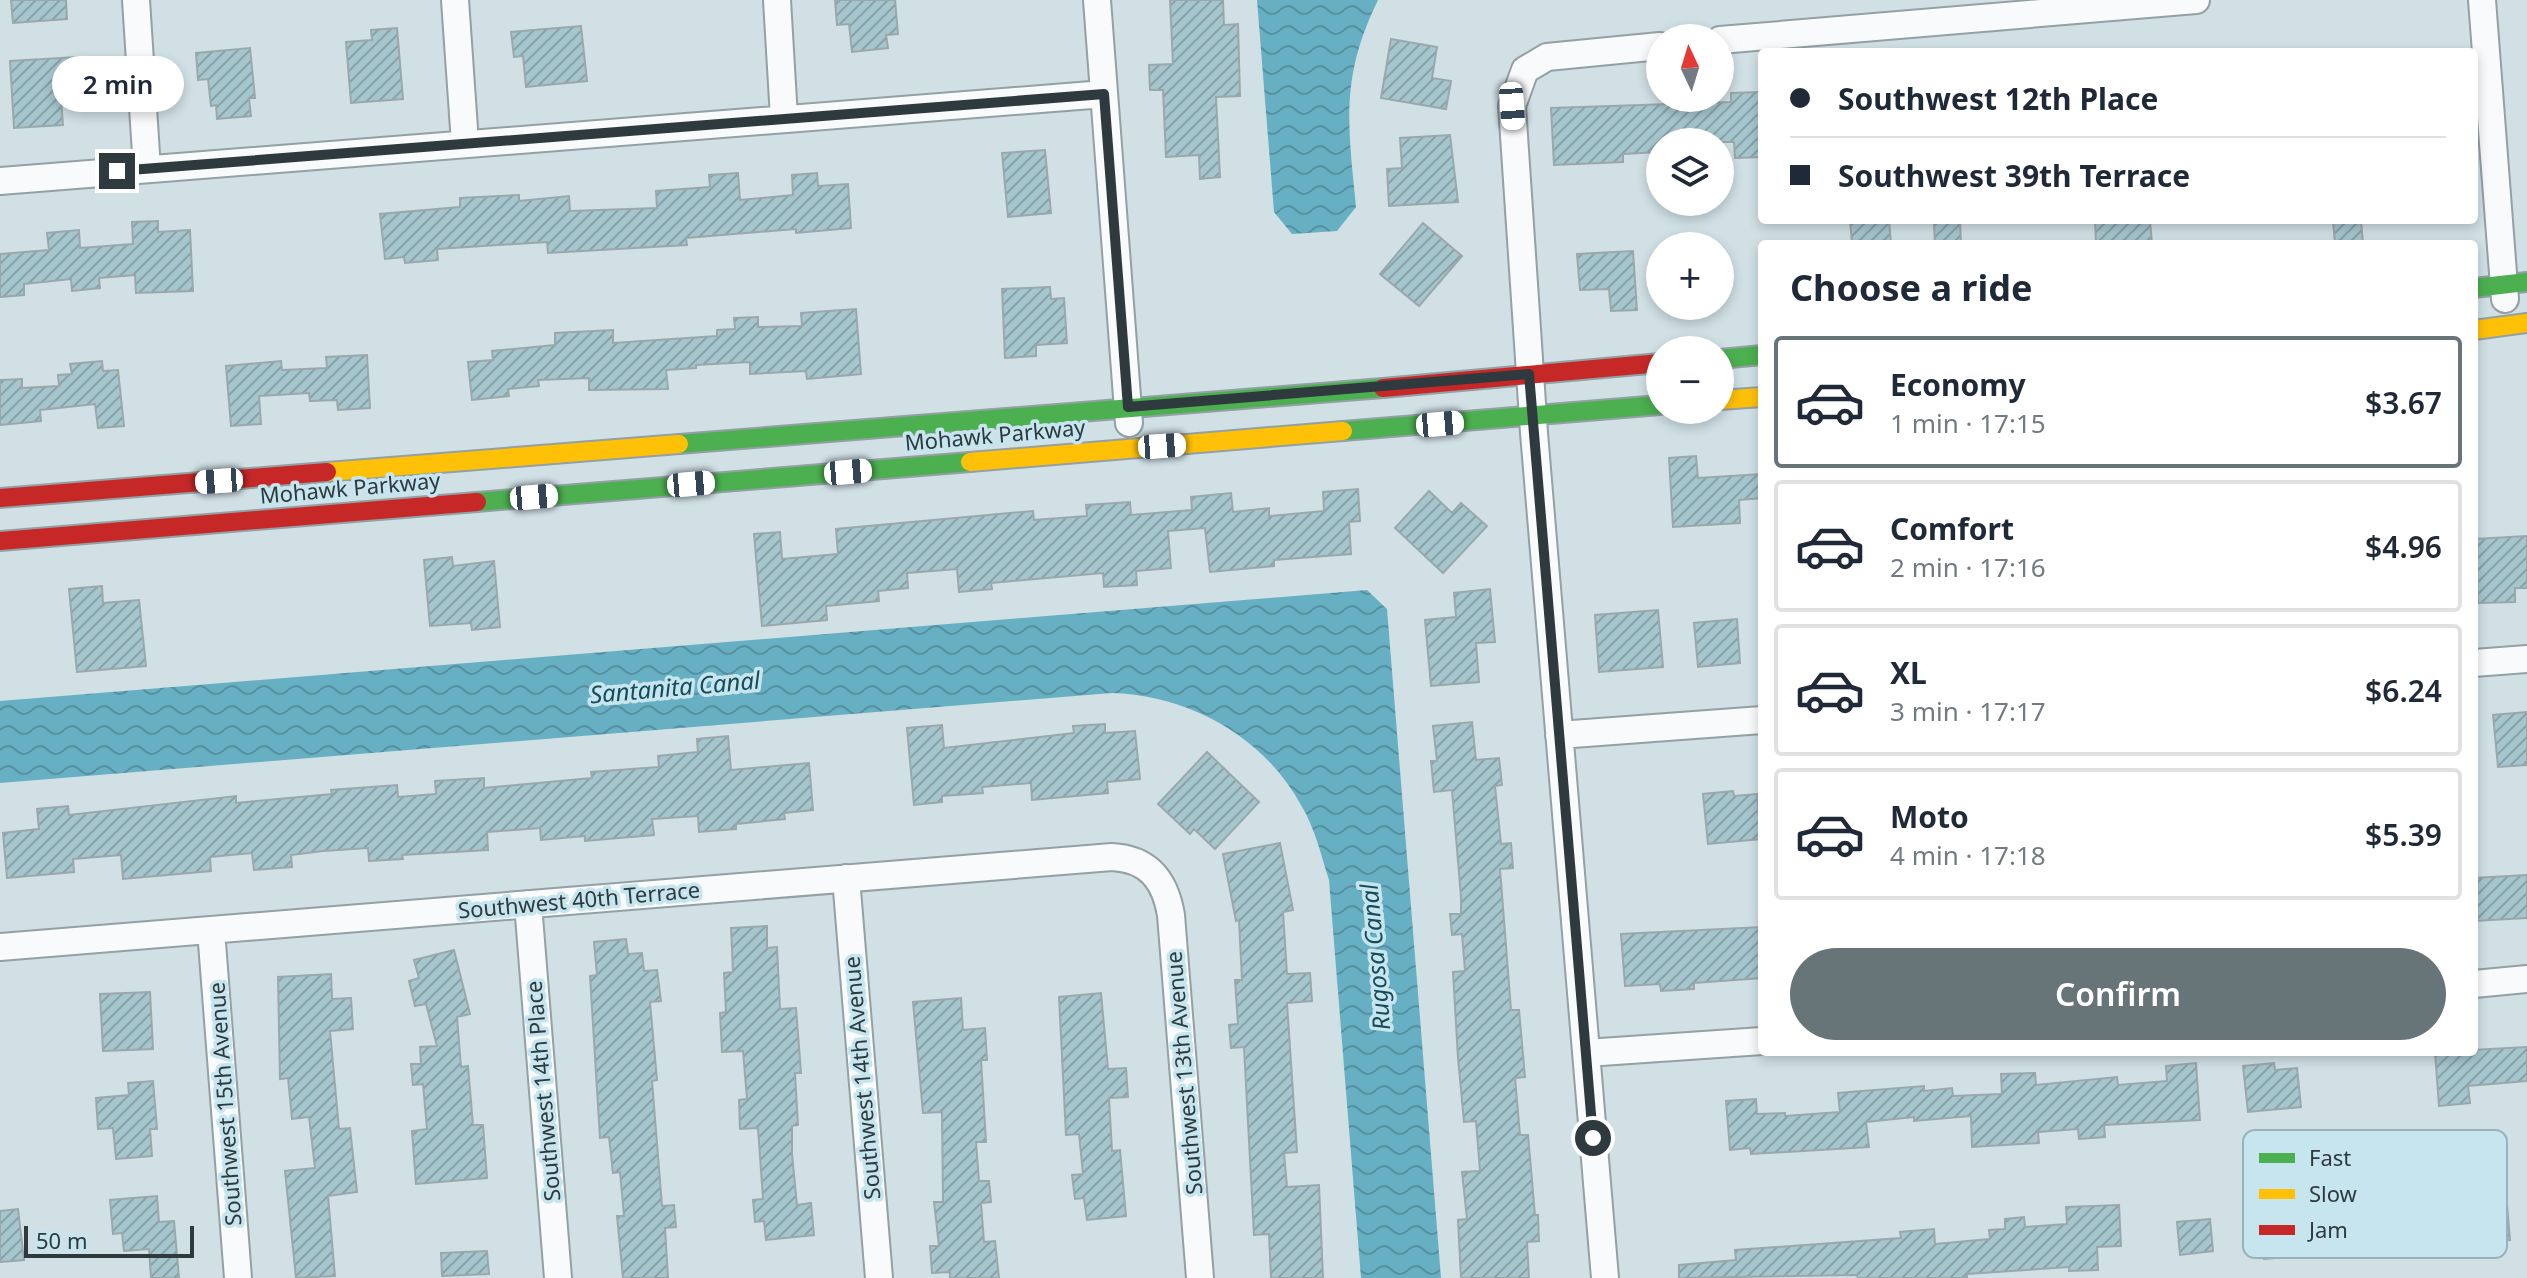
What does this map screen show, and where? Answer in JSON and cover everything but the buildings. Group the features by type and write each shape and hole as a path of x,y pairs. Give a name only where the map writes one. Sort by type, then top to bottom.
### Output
{"street":[{"path":"136,0 147,169"},
{"path":"455,0 465,143"},
{"path":"777,0 784,118"},
{"path":"1097,0 1131,448"},
{"path":"1734,39 2196,0"},
{"path":"2478,329 2517,324 2515,283 2482,0"},
{"path":"1605,1278 1529,374 1512,106 1525,70 1547,57 1646,47"},
{"path":"0,181 1104,94"},
{"path":"2478,288 2515,283"},
{"path":"1734,358 1758,355"},
{"name":"Mohawk Parkway","path":"0,498 1646,364"},
{"path":"1734,399 1758,397"},
{"name":"Mohawk Parkway","path":"0,541 1646,406"},
{"path":"2478,663 2527,659"},
{"path":"1559,735 1758,720"},
{"name":"Southwest 40th Terrace","path":"0,947 1112,857 1136,861 1154,872"},
{"name":"Southwest 13th Avenue","path":"1154,872 1166,892 1171,915 1200,1278"},
{"name":"Southwest 14th Avenue","path":"846,878 879,1278"},
{"name":"Southwest 14th Place","path":"528,904 558,1278"},
{"name":"Southwest 15th Avenue","path":"211,930 238,1278"},
{"path":"2478,984 2527,979"},
{"path":"1586,1053 1758,1041"}],"water":[{"path":"1257,0 1378,0 1357,54 1352,78 1349,126 1356,207 1337,231 1292,234 1274,212"},
{"path":"1367,590 1387,609 1441,1278 1361,1278 1329,880 1306,814 1285,781 1267,759 1245,740 1196,711 1141,696 1112,693 0,783 0,701"}],"traffic: fast":[{"path":"2478,288 2527,282"},
{"path":"1734,358 1758,355"},
{"path":"679,444 1383,388"},
{"path":"1343,431 1646,406"},
{"path":"477,502 970,462"}],"traffic: slow":[{"path":"2478,329 2527,323"},
{"path":"1734,399 1758,397"},
{"path":"970,462 1343,431"},
{"path":"327,472 679,444"}],"traffic: jam":[{"path":"1383,388 1646,364"},
{"path":"0,498 327,472"},
{"path":"0,541 477,502"}],"route":[{"path":"117,171 1104,94 1128,407 1318,394 1529,374 1593,1138"}],"water label":[{"name":"Santanita Canal","path":"675,688"},
{"name":"Rugosa Canal","path":"1376,957"}]}
